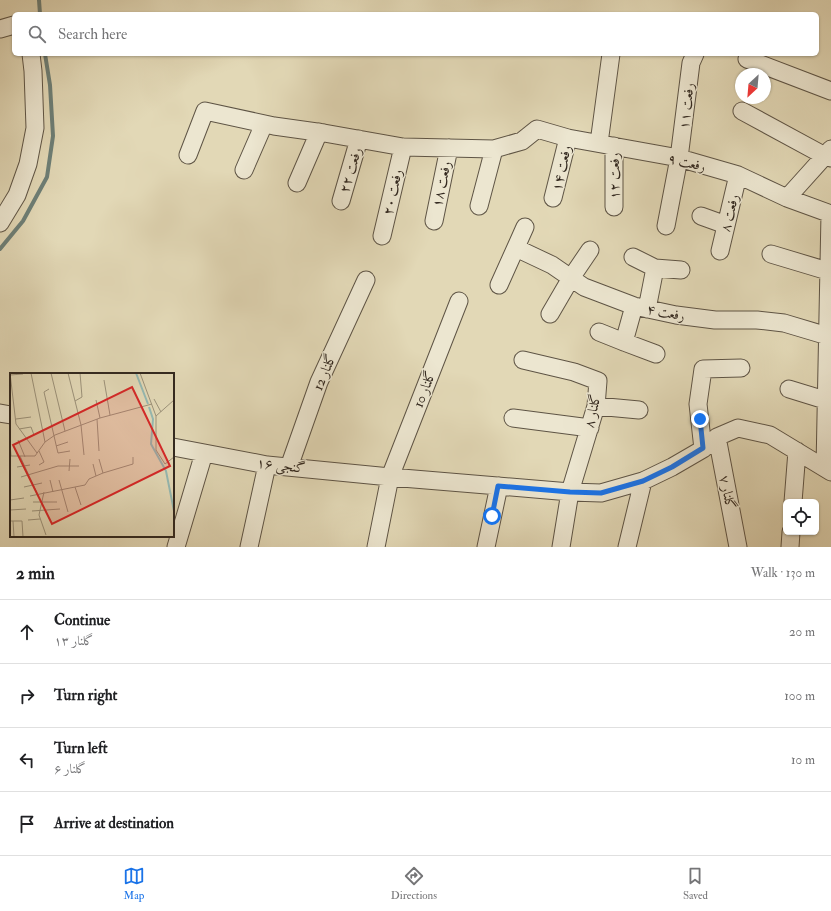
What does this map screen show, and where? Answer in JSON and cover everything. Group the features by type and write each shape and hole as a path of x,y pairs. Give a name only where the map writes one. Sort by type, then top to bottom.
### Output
{"street":[{"path":"0,29 12,26"},
{"path":"0,222 17,195 28,164 35,128 33,71 30,56"},
{"name":"رفعت ۱۲","path":"610,56 607,145 614,207"},
{"name":"رفعت ۱۱","path":"666,226 679,158 691,63 694,56"},
{"path":"747,59 831,92"},
{"path":"188,155 205,111 264,124 319,132 403,148 494,149 479,206"},
{"path":"742,111 829,154 787,198"},
{"path":"244,170 264,124"},
{"name":"رفعت ۹","path":"494,149 522,142 537,129 568,138 679,158 738,175 787,198 831,214"},
{"path":"297,183 319,132"},
{"name":"رفعت ۱۴","path":"554,198 568,138"},
{"name":"رفعت ۲۲","path":"341,201 359,139"},
{"name":"رفعت ۲۰","path":"382,236 403,148"},
{"name":"رفعت ۱۸","path":"434,221 449,148"},
{"name":"رفعت ۸","path":"720,252 738,175"},
{"path":"828,470 831,214"},
{"path":"701,216 726,225"},
{"path":"499,285 525,227"},
{"name":"رفعت ۴","path":"516,248 552,265 584,287 640,307 715,320 757,320 784,323 829,337"},
{"path":"550,314 571,278 590,250"},
{"path":"771,254 830,272"},
{"path":"633,257 656,268 681,270"},
{"path":"624,342 656,268"},
{"name":"گلنار 12","path":"289,467 319,382 366,280"},
{"name":"گلنار 10","path":"376,547 390,477 459,301"},
{"path":"599,332 656,354"},
{"name":"گلنار ۸","path":"523,360 574,372 598,381 596,406 570,492 560,547"},
{"path":"703,448 698,404 703,369 741,368"},
{"path":"789,389 829,402"},
{"path":"596,406 639,410"},
{"path":"0,413 10,415"},
{"path":"514,418 590,428"},
{"name":"گنجی ۱۶","path":"174,447 289,467 570,492 601,493 643,481 672,467 703,448 717,437 738,428 770,435 828,470"},
{"name":"گلنار ۷","path":"717,437 738,547"},
{"path":"793,499 797,451"},
{"path":"176,547 204,453"},
{"path":"249,547 267,464"},
{"path":"627,547 643,481"},
{"path":"486,547 498,486"},
{"path":"790,547 791,535"}],"waterway":[{"path":"39,0 40,12"},
{"path":"0,249 23,221 47,177 53,136 50,85 45,56"}],"route":[{"path":"492,516 498,486 601,493 643,481 672,467 703,448 700,419"}]}
